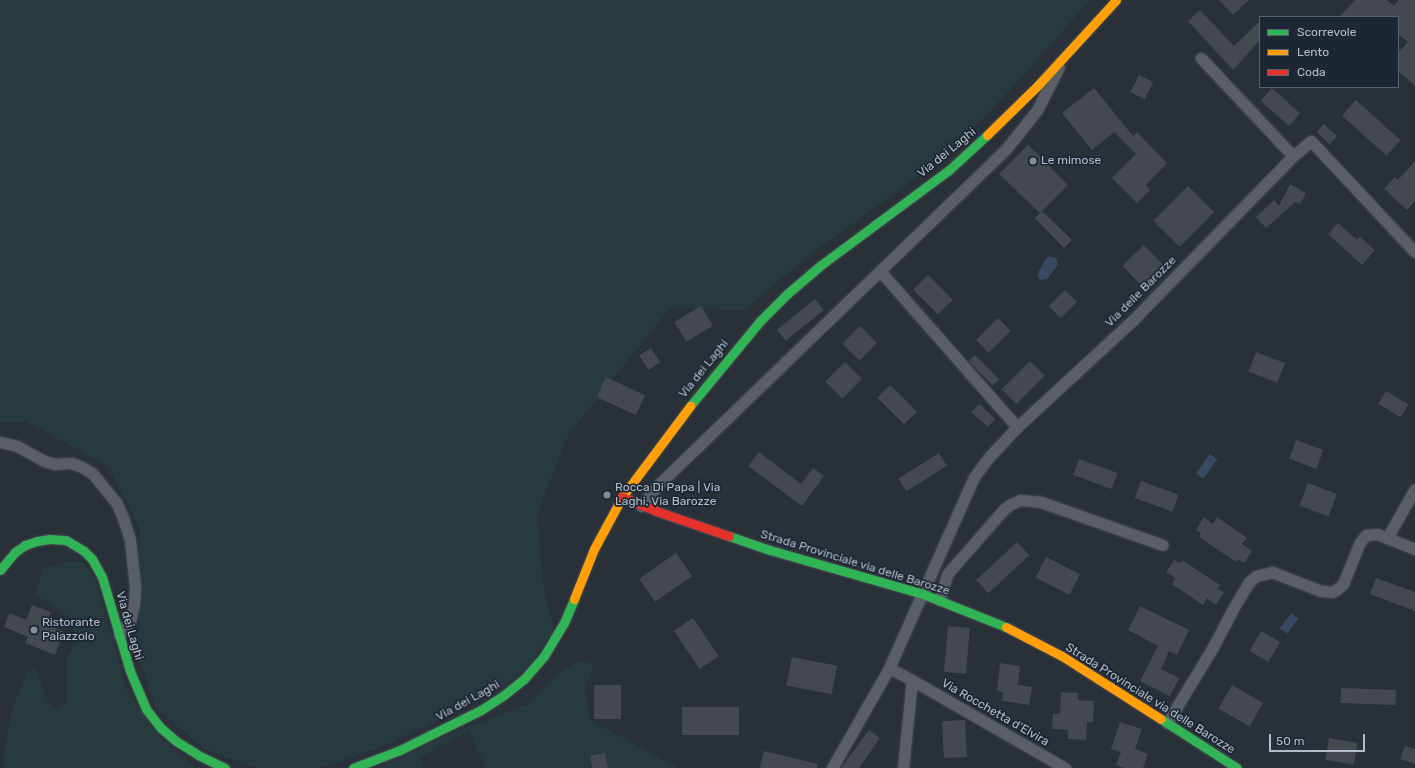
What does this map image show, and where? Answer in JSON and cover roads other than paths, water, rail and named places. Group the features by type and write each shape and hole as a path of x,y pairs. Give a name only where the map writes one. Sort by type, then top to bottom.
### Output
{"main road":[{"name":"Via dei Laghi","path":"353,768 406,747 481,710 504,695 528,675 548,650 564,623 594,549 622,497 686,411 771,309 821,265 944,173 975,147 1012,112 1116,0"},
{"name":"Strada Provinciale via delle Barozze","path":"622,497 641,506 770,550 923,594 1001,625 1062,656 1237,768"},
{"name":"Via dei Laghi","path":"0,570 11,556 32,542 50,538 72,543 88,554 102,577 138,692 155,721 183,746 225,768"}],"street":[{"path":"1201,58 1293,156"},
{"path":"641,506 657,486 985,171 1019,134 1041,103 1062,59"},
{"name":"Via delle Barozze","path":"923,594 977,472 1017,427 1133,320 1293,156 1311,141 1415,252"},
{"path":"880,272 1017,427"},
{"path":"0,442 18,446 44,461 71,463 82,467 93,474 116,502 124,518 130,540 135,587 134,604 130,621 119,635"},
{"path":"1387,538 1415,489"},
{"path":"939,600 948,573 1004,509 1020,500 1041,502 1162,545"},
{"path":"1167,724 1252,579 1261,574 1272,572 1321,591 1332,592 1340,588 1344,581 1363,537 1372,534 1415,549"},
{"path":"832,768 889,668 923,594"},
{"name":"Via Rocchetta d'Elvira","path":"889,668 1065,768"},
{"path":"902,768 912,680"}],"water":[{"path":"1049,256 1056,258 1058,265 1047,279 1040,280 1037,275 1045,260"},
{"path":"1210,454 1217,459 1203,479 1196,473"},
{"path":"1291,613 1298,618 1287,634 1280,628"}],"place":[{"name":"Le mimose","path":"1033,161"},
{"name":"Rocca Di Papa | Via Laghi, Via Barozze","path":"607,495"},
{"name":"Ristorante Palazzolo","path":"34,630"}]}
